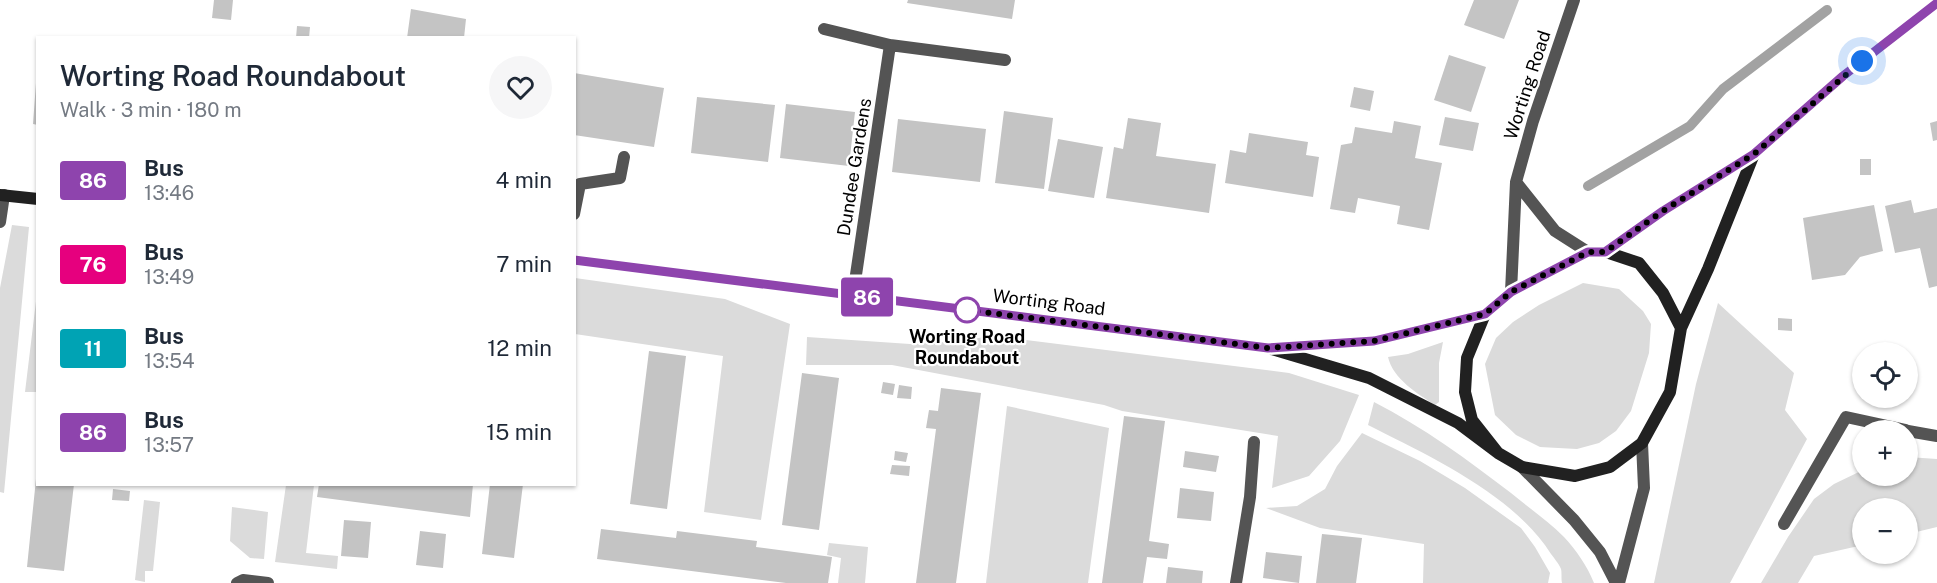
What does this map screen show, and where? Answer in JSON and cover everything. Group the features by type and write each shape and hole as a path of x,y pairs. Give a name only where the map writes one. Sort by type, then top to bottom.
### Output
{"main road":[{"path":"1605,252 1663,211 1754,154 1843,76 1937,3"},
{"path":"1681,328 1663,293 1639,263 1605,252 1588,252 1511,292 1485,314 1467,358 1465,392 1472,420 1498,453 1522,467 1575,476 1610,467 1642,443 1670,392 1681,328 1708,269 1754,154"},
{"path":"2,195 36,199"},
{"name":"Worting Road","path":"576,260 1268,348 1369,378 1458,423 1498,453"},
{"name":"Worting Road","path":"1268,348 1374,341 1485,314"}],"street":[{"name":"Worting Road","path":"1511,292 1516,182 1533,121 1574,0"},
{"path":"824,29 890,45 1005,60"},
{"name":"Dundee Gardens","path":"853,295 890,45"},
{"path":"576,204 580,184 621,178 624,157"},
{"path":"1516,182 1555,231 1588,252"},
{"path":"0,222 2,195"},
{"path":"1784,524 1846,417 1859,420"},
{"path":"1918,433 1937,436"},
{"path":"1236,583 1250,497 1254,442"},
{"path":"1617,583 1644,488 1642,443"},
{"path":"1522,467 1574,520 1600,552 1617,583"},
{"path":"237,583 243,580 267,583"}],"shaded area":[{"path":"12,225 29,227 4,493 0,492 0,288"},
{"path":"576,278 725,299 790,324 761,520 704,512 723,356 576,334"},
{"path":"1583,283 1619,289 1643,311 1651,324 1649,353 1631,411 1616,431 1599,443 1577,449 1540,447 1516,435 1495,415 1485,364 1496,338 1513,322 1539,305"},
{"path":"36,301 36,392 25,392"},
{"path":"1718,303 1794,373 1785,410 1807,439 1730,583 1654,583 1696,384"},
{"path":"807,337 910,344 963,341 984,337 1026,340 1289,373 1359,395 1340,441 1309,476 1272,488 1278,436 1122,411 1104,405 892,365 806,365"},
{"path":"1443,342 1439,363 1439,402 1435,405 1401,379 1388,357 1408,354"},
{"path":"1374,402 1445,444 1545,520 1573,548 1594,583 1562,583 1558,563 1535,533 1515,513 1492,495 1443,464 1368,425"},
{"path":"1007,406 1109,428 1088,583 986,583"},
{"path":"1362,433 1420,461 1465,488 1521,528 1550,573 1548,583 1423,583 1424,544 1320,528 1266,508 1297,506 1325,489 1337,466"},
{"path":"1918,458 1937,459 1937,527 1918,532 1918,498 1852,498 1852,547 1814,556 1798,583 1761,583 1814,499 1834,484 1852,475 1852,486 1918,486"},
{"path":"286,486 314,486 306,553 338,556 337,569 275,562"},
{"path":"144,500 160,502 153,571 145,571 145,582 135,580"},
{"path":"232,507 268,512 264,559 250,558 230,541"},
{"path":"829,543 868,547 865,583 838,583 841,558 827,555"}],"building":[{"path":"214,0 233,0 231,20 212,18"},
{"path":"908,0 1015,0 1012,19 907,3"},
{"path":"1474,0 1519,0 1504,39 1464,25"},
{"path":"411,9 466,19 464,36 407,36"},
{"path":"297,26 310,27 309,36 296,36"},
{"path":"1449,55 1486,67 1471,112 1434,100"},
{"path":"576,73 664,88 654,147 576,135"},
{"path":"36,83 36,125 33,124"},
{"path":"1354,87 1374,91 1370,111 1350,107"},
{"path":"697,97 775,105 768,162 691,153"},
{"path":"786,104 855,112 849,166 780,158"},
{"path":"1004,111 1053,118 1044,189 995,183"},
{"path":"1445,117 1479,123 1473,151 1439,145"},
{"path":"1128,118 1161,123 1156,156 1216,164 1209,213 1106,198 1114,147 1123,149"},
{"path":"898,119 986,129 980,182 892,172"},
{"path":"1394,121 1421,126 1415,158 1442,163 1429,230 1397,224 1400,206 1358,198 1355,213 1330,209 1341,145 1352,143 1355,127 1392,133"},
{"path":"1937,121 1937,140 1933,141 1930,123"},
{"path":"1249,133 1308,142 1306,155 1319,157 1313,197 1225,183 1230,150 1246,153"},
{"path":"1058,139 1103,147 1094,198 1048,191"},
{"path":"1860,159 1871,159 1871,175 1860,175"},
{"path":"1911,200 1914,213 1937,208 1937,286 1929,288 1920,248 1895,253 1885,206"},
{"path":"1874,205 1883,251 1860,257 1845,275 1812,280 1803,218"},
{"path":"1778,318 1792,319 1792,331 1778,330"},
{"path":"649,351 686,356 667,509 630,504"},
{"path":"802,373 839,378 819,530 782,525"},
{"path":"883,382 895,384 893,395 881,393"},
{"path":"899,385 912,387 911,399 897,398"},
{"path":"941,388 981,393 956,583 916,583 936,429 926,428 929,410 938,411"},
{"path":"1124,416 1165,421 1149,541 1169,544 1167,559 1147,557 1143,583 1102,583"},
{"path":"895,451 908,453 906,462 894,460"},
{"path":"1185,451 1219,456 1216,472 1183,467"},
{"path":"892,465 910,466 909,476 890,474"},
{"path":"36,479 36,486 74,486 64,571 27,567"},
{"path":"319,486 473,486 470,517 317,497"},
{"path":"490,486 523,486 514,558 482,554"},
{"path":"1180,488 1214,492 1211,521 1177,518"},
{"path":"113,489 130,491 129,501 112,500"},
{"path":"344,520 371,522 368,558 341,556"},
{"path":"601,529 676,538 677,531 757,541 756,547 832,557 828,583 786,583 597,559"},
{"path":"420,531 446,534 443,568 416,565"},
{"path":"1322,534 1362,538 1356,583 1316,583"},
{"path":"1266,552 1302,556 1299,583 1263,578"},
{"path":"1168,567 1203,571 1202,583 1166,583"}],"waterway":[{"path":"1588,186 1690,126 1723,89 1827,10"}],"bus line":[{"name":"86","path":"576,260 1268,348 1374,341 1485,314 1511,292 1588,252 1605,252 1663,211 1754,154 1843,76 1937,3"}],"place":[{"name":"Worting Road Roundabout","path":"967,310"}],"route":[{"path":"967,310 1268,348 1374,341 1485,314 1511,292 1588,252 1605,252 1663,211 1754,154 1862,61"}]}
